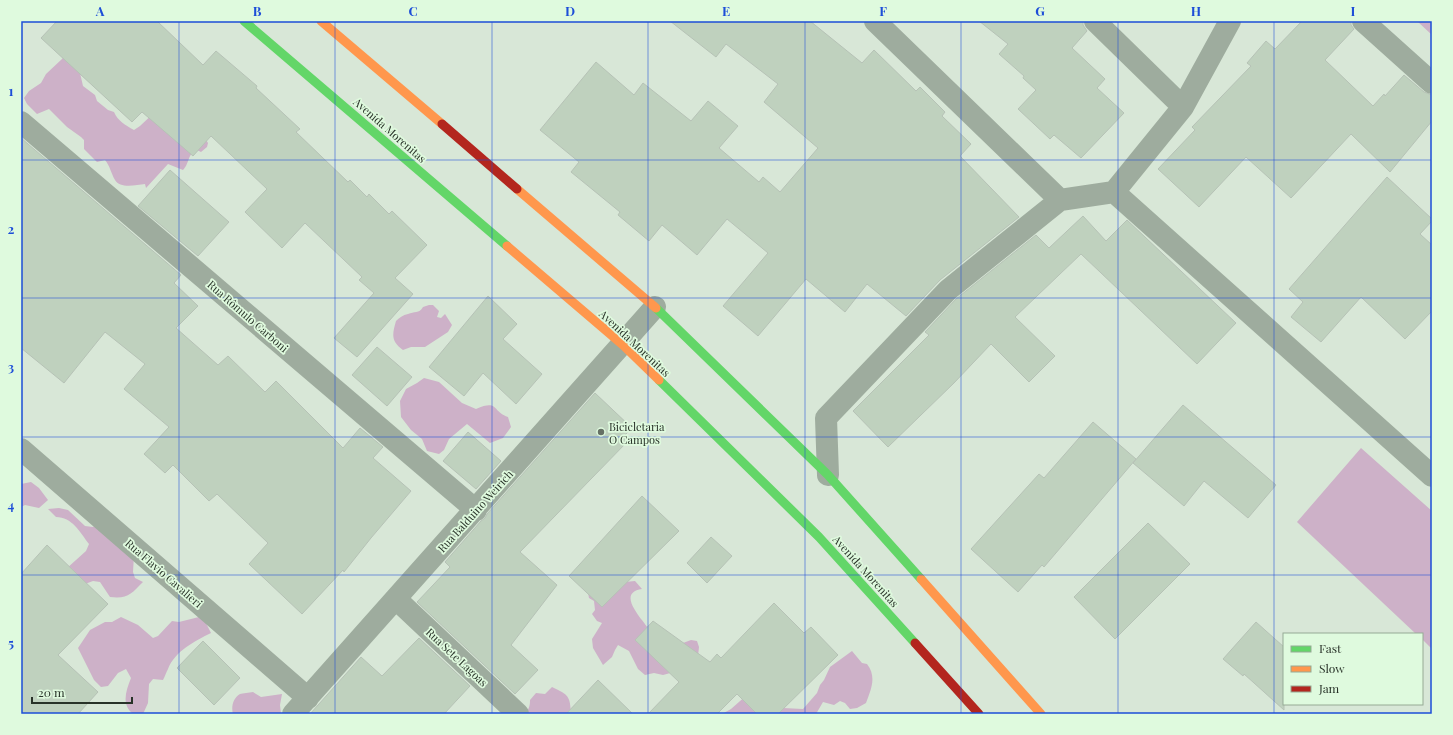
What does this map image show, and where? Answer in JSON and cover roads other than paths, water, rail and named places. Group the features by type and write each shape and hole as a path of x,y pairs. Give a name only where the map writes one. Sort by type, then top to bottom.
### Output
{"main road":[{"name":"Avenida Morenitas","path":"244,21 623,345 819,537 979,714"},
{"path":"321,21 655,308 828,474 1041,714"}],"street":[{"path":"875,21 1060,200"},
{"path":"1095,21 1183,107"},
{"path":"828,474 826,418 948,290 1060,200 1114,192 1183,107 1230,21"},
{"path":"1363,21 1432,83"},
{"name":"Rua Rômulo Carboni","path":"21,122 476,510"},
{"path":"1114,192 1432,476"},
{"name":"Rua Balduino Weirich","path":"293,714 655,308"},
{"name":"Rua Flavio Cavalieri","path":"21,449 308,698"},
{"name":"Rua Sete Lagoas","path":"396,599 518,714"}],"place":[{"name":"Bicicletaria O Campos","path":"601,432"}]}
